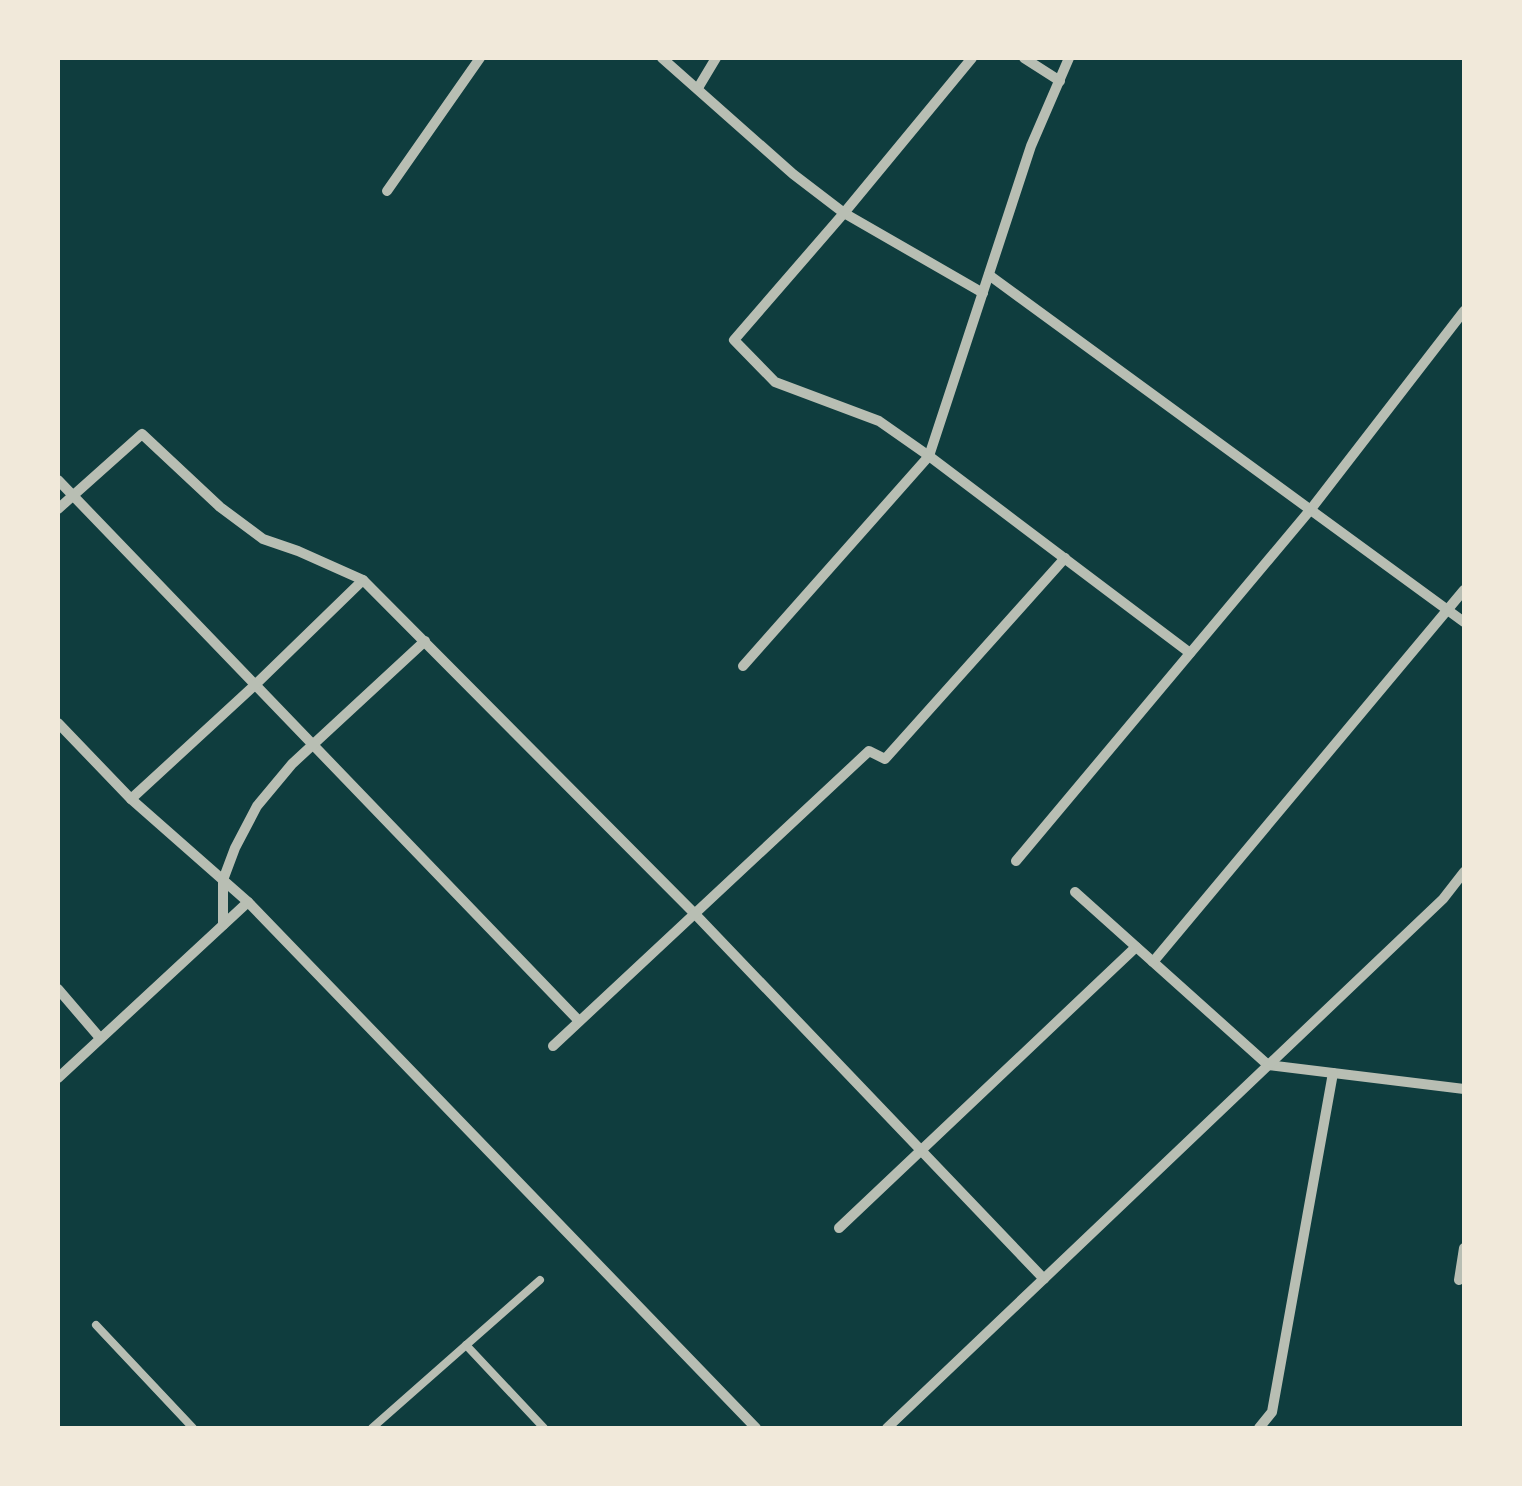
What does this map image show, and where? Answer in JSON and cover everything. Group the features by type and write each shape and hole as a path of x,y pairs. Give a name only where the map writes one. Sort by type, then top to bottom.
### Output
{"street":[{"path":"387,191 480,58"},
{"path":"662,58 793,174 844,213 983,293"},
{"path":"698,88 716,58"},
{"path":"972,58 734,340 775,382 879,421 1190,654"},
{"path":"1024,58 1060,81"},
{"path":"743,666 928,456 1031,146 1069,58"},
{"path":"989,275 1464,622"},
{"path":"1016,860 1311,510 1464,311"},
{"path":"58,509 142,434 220,506 263,539 363,580 695,914 1044,1279"},
{"path":"58,480 579,1022"},
{"path":"553,1046 869,751 885,759 1065,558"},
{"path":"130,799 363,580"},
{"path":"1153,962 1464,590"},
{"path":"223,925 223,880 257,806 292,764 425,641"},
{"path":"58,723 130,799 248,902 756,1428"},
{"path":"892,1427 1444,899 1464,872"},
{"path":"1075,892 1268,1065 1464,1089"},
{"path":"58,1078 248,902"},
{"path":"839,1228 1136,947"},
{"path":"58,989 100,1038"},
{"path":"1259,1428 1272,1412 1333,1074"},
{"path":"1459,1280 1464,1248"}],"lane":[{"path":"372,1428 540,1280"},
{"path":"96,1325 192,1428"},
{"path":"466,1346 544,1428"}]}
